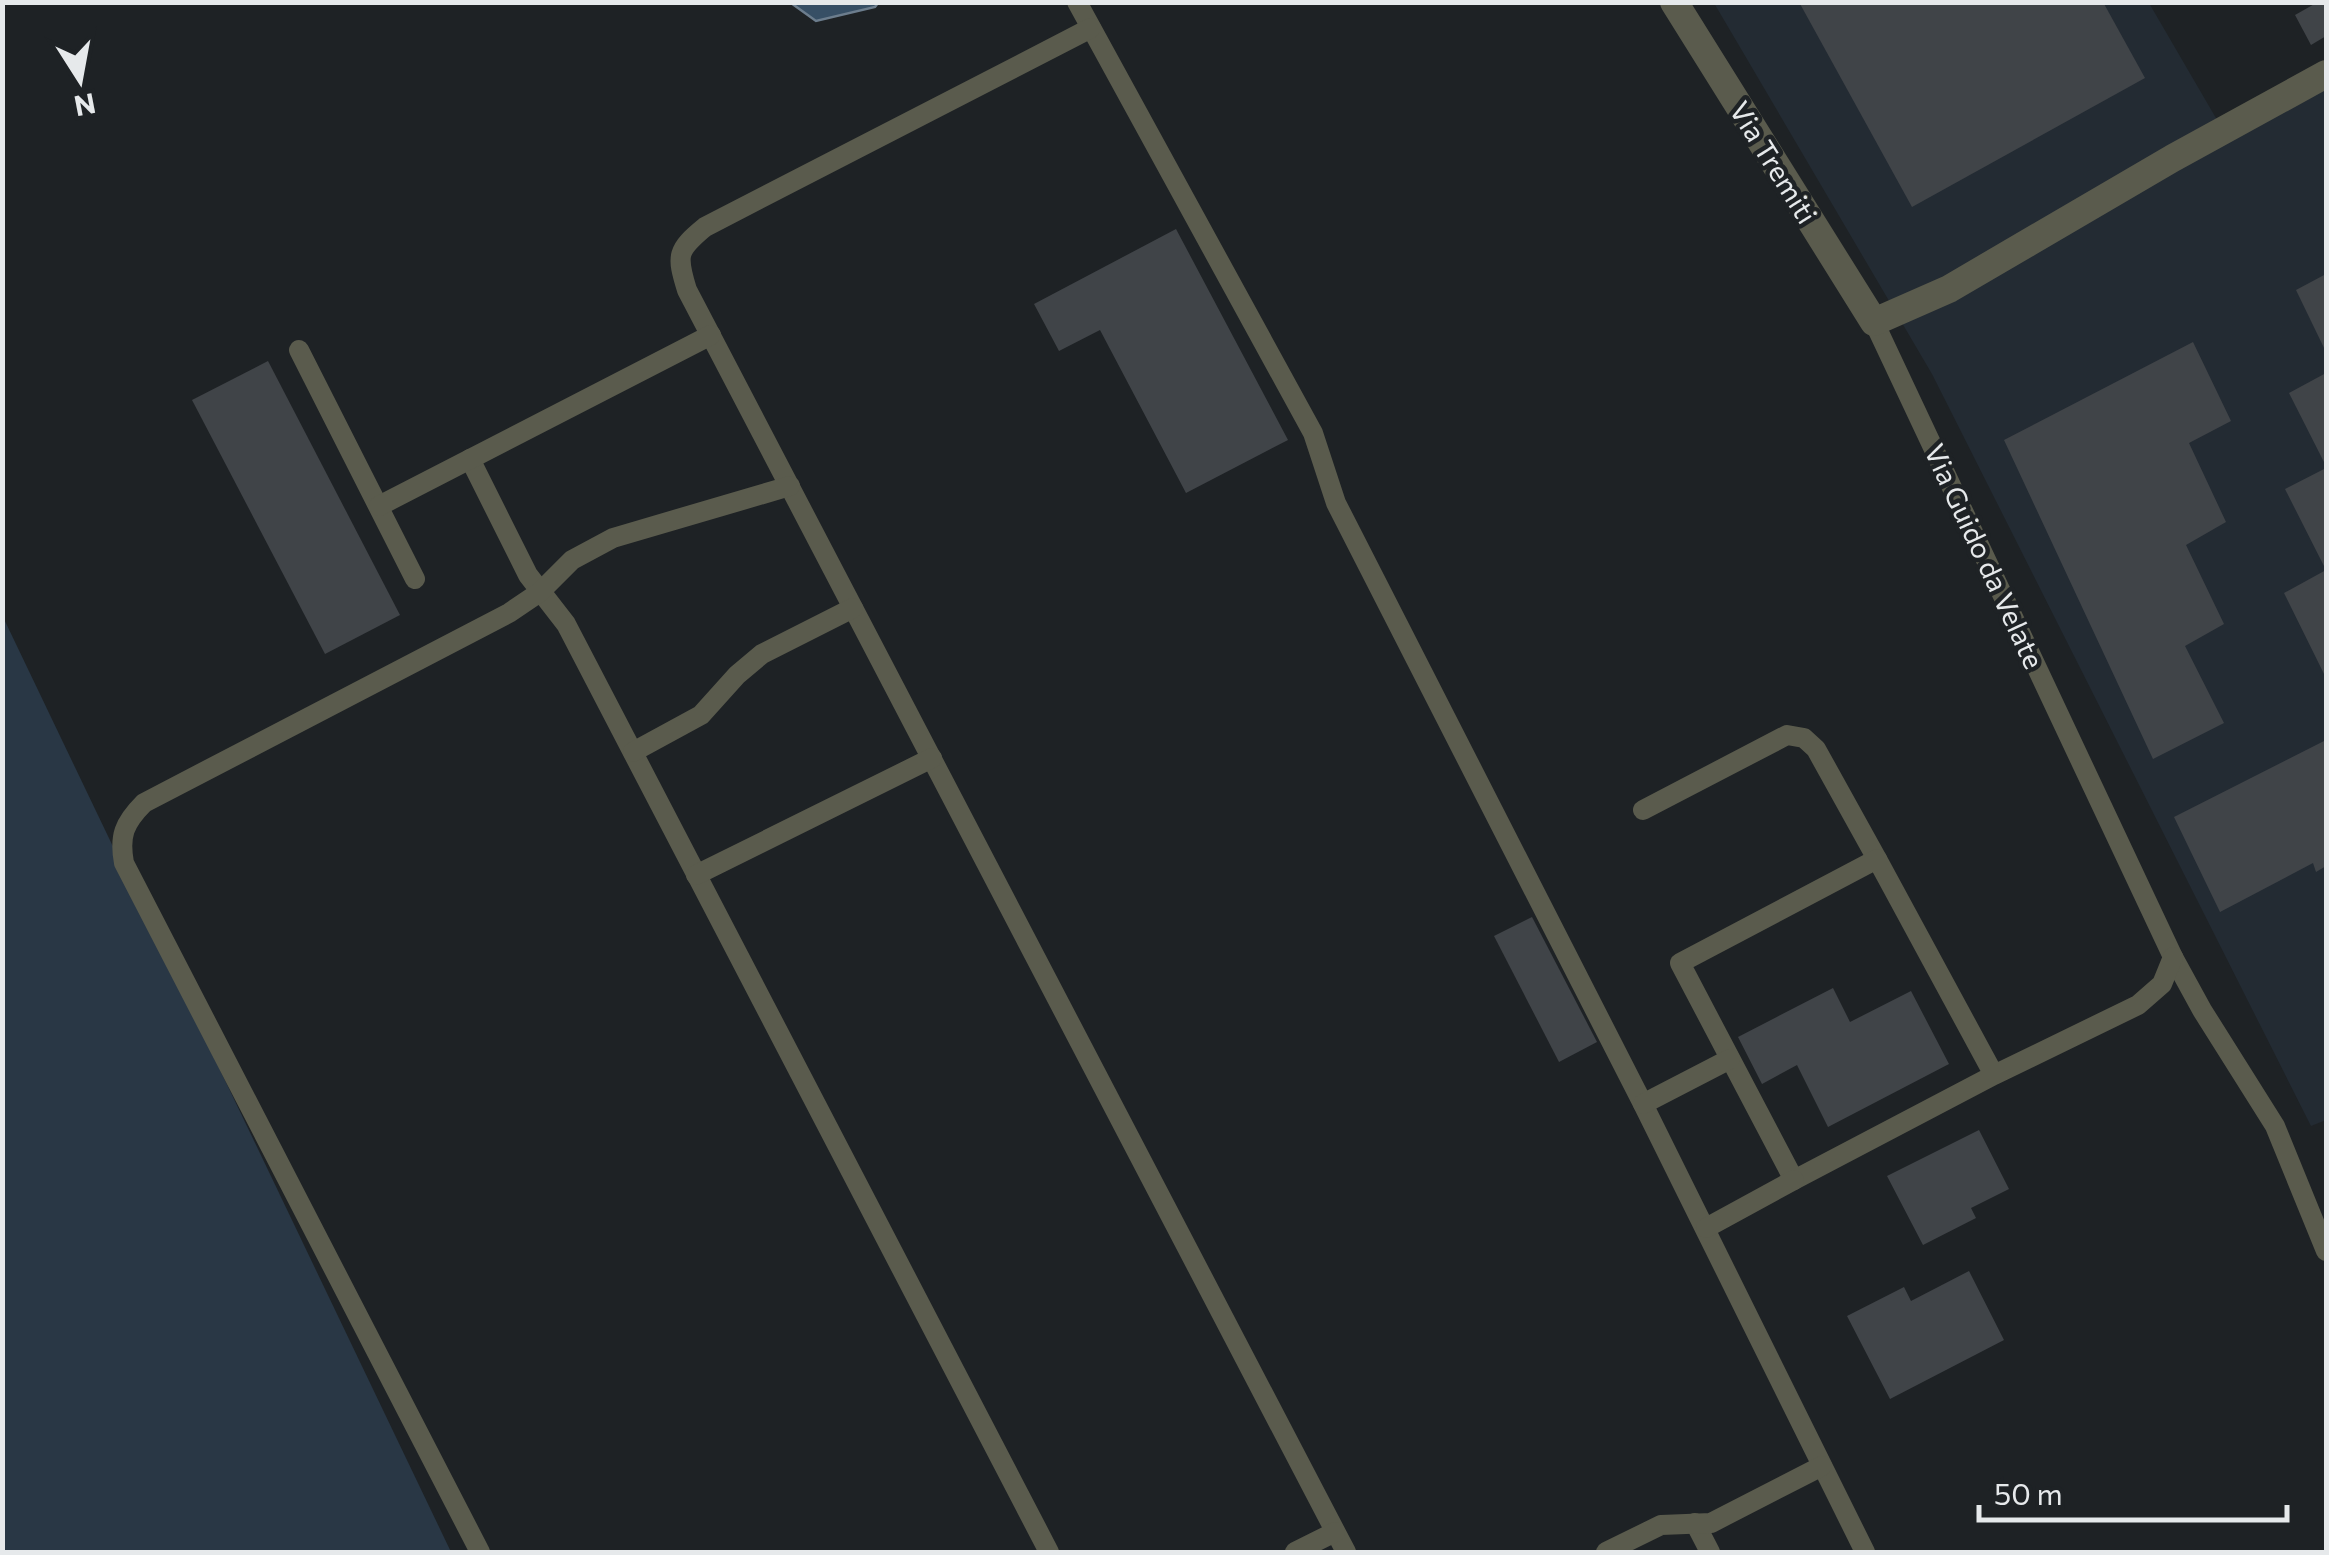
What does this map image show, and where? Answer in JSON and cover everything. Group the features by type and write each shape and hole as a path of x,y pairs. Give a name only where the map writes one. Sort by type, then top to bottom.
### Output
{"street":[{"name":"Via Tremiti","path":"1674,2 1874,322"},
{"path":"1874,322 1949,289 2326,74"}],"lane":[{"path":"1078,2 1313,433 1336,503 1706,1228 1865,1552"},
{"path":"1091,28 704,227 683,245 679,263 687,290 1346,1552"},
{"name":"Via Guido da Velate","path":"1874,322 2173,957 2274,1126 2326,1250"},
{"path":"378,506 711,335"},
{"path":"299,350 415,579"},
{"path":"470,459 528,575 566,624 1049,1552"},
{"path":"480,1552 124,864 120,841 127,820 144,803 510,613 540,592 572,560 613,538 790,486"},
{"path":"633,752 700,715 762,654 854,608"},
{"path":"1642,810 1787,735 1804,738 1816,749 1994,1075"},
{"path":"696,875 932,758"},
{"path":"1794,1180 1680,963 1877,859"},
{"path":"1706,1228 1994,1075 2138,1005 2162,984 2173,957"},
{"path":"1643,1104 1730,1059"},
{"path":"1606,1552 1661,1525 1710,1523 1822,1466"},
{"path":"1696,1523 1710,1552"},
{"path":"1295,1552 1336,1532"}],"shaded area":[{"path":"791,3 878,3 875,7 816,21"},
{"path":"1714,3 2149,3 2227,137 2326,83 2326,1120 2311,1126 1932,374"},
{"path":"3,617 451,1552 3,1552"}],"building":[{"path":"1799,2 2103,2 2145,78 1912,207"},
{"path":"2318,2 2326,2 2326,36 2311,45 2295,15"},
{"path":"1176,229 1288,440 1186,493 1100,330 1059,351 1034,304"},
{"path":"2326,274 2326,352 2296,290"},
{"path":"2193,342 2231,421 2189,443 2226,522 2186,545 2224,624 2185,646 2224,723 2153,759 2004,440"},
{"path":"268,361 400,615 325,654 192,400"},
{"path":"2326,373 2326,466 2289,393"},
{"path":"2326,468 2326,570 2285,489"},
{"path":"2326,570 2326,678 2284,593"},
{"path":"2326,740 2326,866 2316,872 2313,863 2220,912 2174,817"},
{"path":"1532,917 1597,1042 1559,1062 1494,936"},
{"path":"1833,988 1850,1022 1911,991 1949,1064 1828,1127 1797,1065 1762,1084 1738,1037"},
{"path":"1979,1130 2009,1189 1971,1208 1976,1218 1923,1245 1887,1176"},
{"path":"1969,1271 2004,1340 1890,1399 1847,1316 1904,1287 1911,1301"}]}
